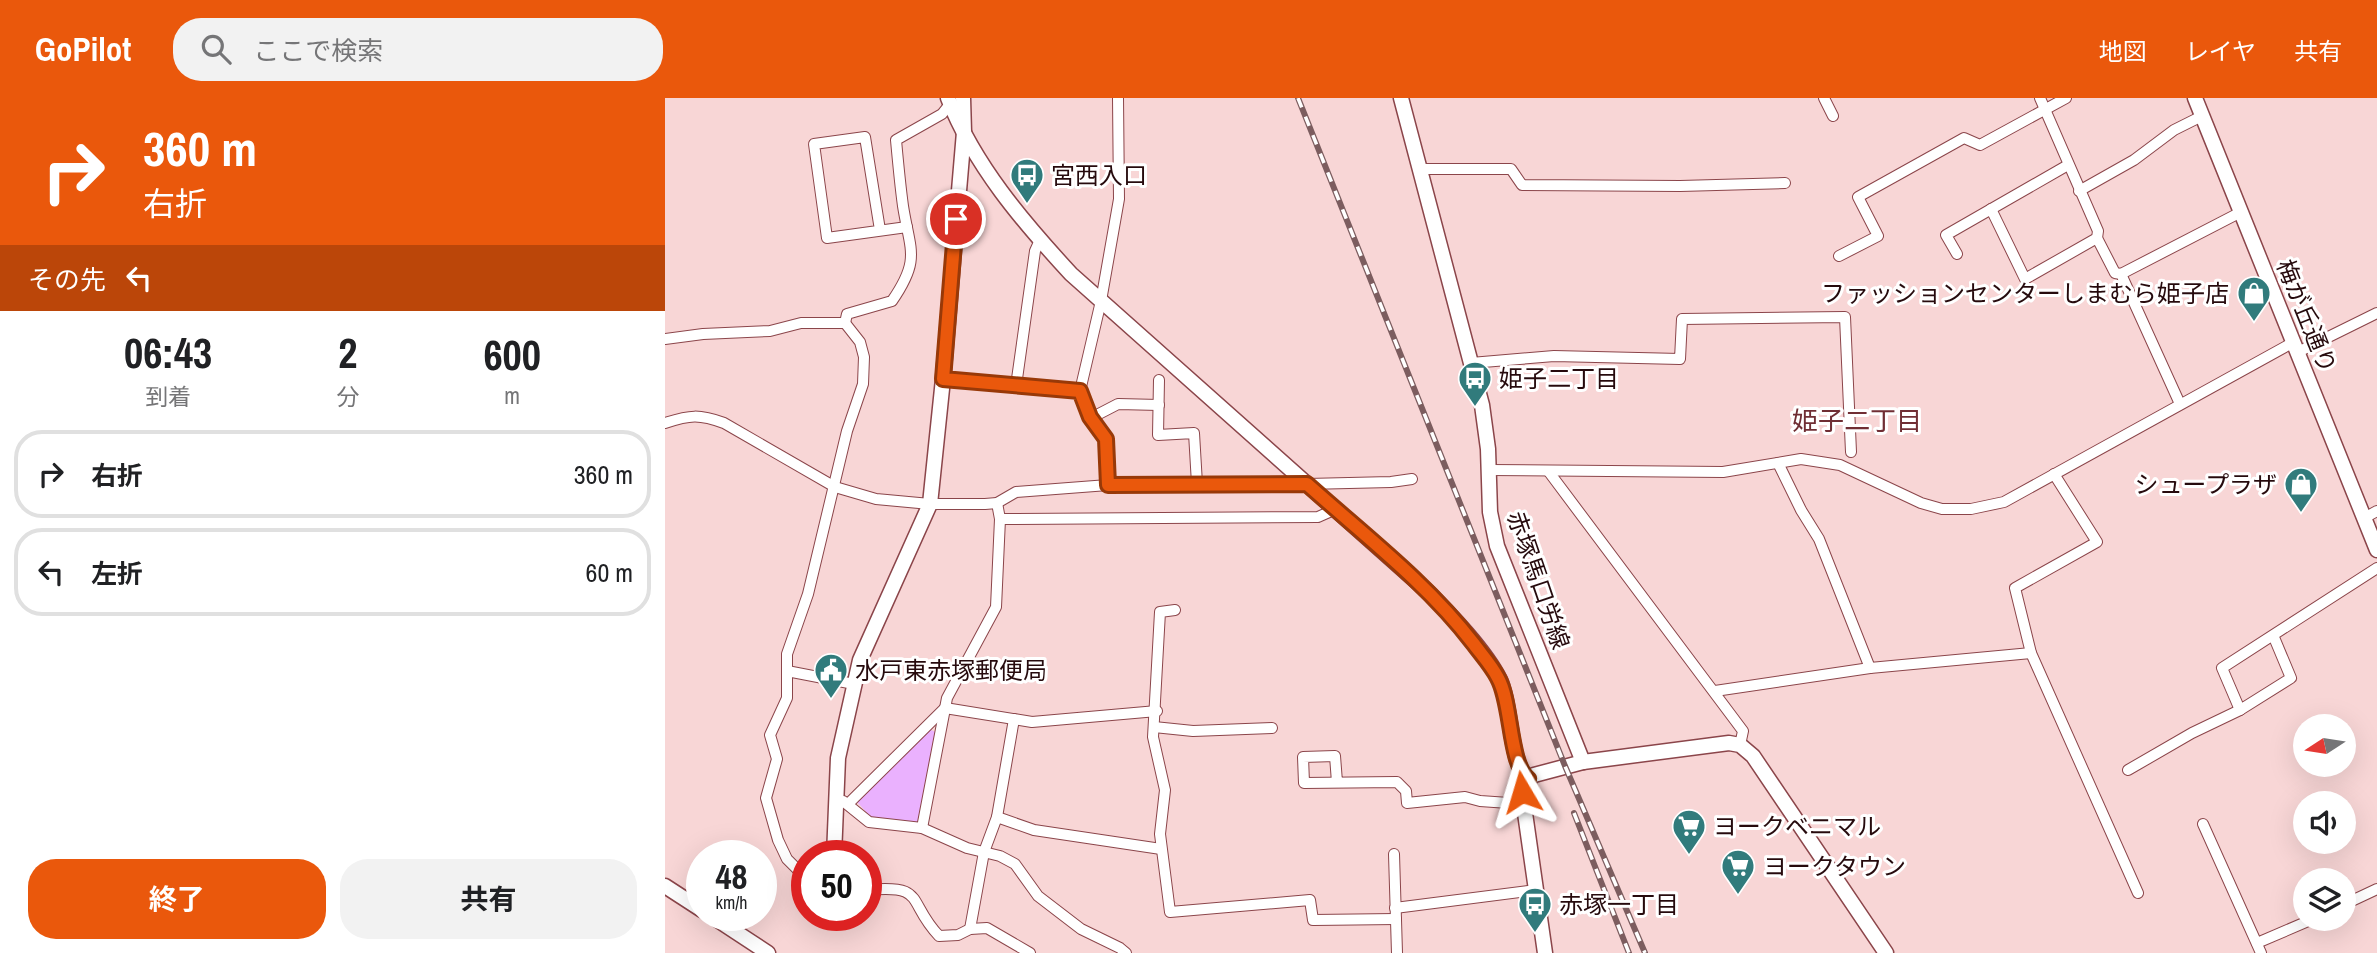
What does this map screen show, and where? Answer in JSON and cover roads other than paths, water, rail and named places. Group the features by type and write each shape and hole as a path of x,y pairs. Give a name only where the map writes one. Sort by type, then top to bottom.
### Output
{"street":[{"path":"1108,485 1106,439 1091,418 1080,391 1101,301 1119,199 1118,98"},
{"name":"赤塚馬口労線","path":"1401,98 1485,424 1490,512 1497,545 1583,762"},
{"path":"1824,98 1833,116"},
{"path":"2040,98 2098,231 2097,238 2115,273 2121,274 2241,212"},
{"path":"1839,256 1878,236 1858,197 1964,138 1980,145 2066,98"},
{"name":"梅が丘通り","path":"2195,98 2296,347 2371,514 2377,550"},
{"path":"954,100 964,132 1006,197 1071,274 1427,591 1463,629 1492,668 1504,692 1520,768 1528,779"},
{"path":"845,323 847,314 892,301 907,277 912,243 907,227 896,140 942,114 954,100"},
{"path":"2079,191 2134,160 2174,130 2202,116"},
{"path":"836,840 842,801 839,748 860,660 930,504 964,132"},
{"path":"880,230 865,137 814,144 827,238 907,227"},
{"path":"1957,254 1946,234 2068,165"},
{"path":"1420,169 1511,169 1522,185 1680,186 1785,183"},
{"path":"1991,209 2025,279 2097,238"},
{"path":"1016,386 1035,251 1040,240"},
{"path":"2121,274 2180,404"},
{"path":"1489,470 1723,471 1801,459 1840,465 1921,503 1957,511 2004,502 2180,404 2296,347 2377,313"},
{"path":"1471,363 1554,356 1680,359 1682,319 1845,317 1851,452"},
{"path":"665,339 770,331 801,323 845,323"},
{"path":"791,863 778,840 766,798 777,759 770,735 787,698 787,654 808,594 848,431 863,384 864,357 860,342 845,323"},
{"path":"943,379 1080,391"},
{"path":"1159,380 1158,435 1195,433 1197,484"},
{"path":"1091,418 1118,404 1159,405"},
{"path":"665,423 691,415 707,416 835,486 876,499 930,504 997,503 1016,492 1108,485 1307,484 1412,479"},
{"path":"1778,463 1819,540 1870,668"},
{"path":"1549,472 1744,731 1740,745"},
{"path":"2054,474 2097,542 2015,588 2031,653 2138,892"},
{"path":"922,828 947,698 996,607 1000,519 997,503"},
{"path":"1000,519 1318,517 1336,509"},
{"path":"2239,710 2222,668 2377,568"},
{"path":"1175,610 1160,612 1157,711 1153,737 1165,790 1160,834 1170,912 1310,900 1313,920 1396,919"},
{"path":"2128,770 2192,733 2239,710 2291,677 2273,635"},
{"path":"1715,691 1870,668 2031,653"},
{"path":"787,671 854,684"},
{"path":"945,708 1032,722 1157,711"},
{"path":"842,801 945,708"},
{"path":"970,929 984,852 997,817 1014,719"},
{"path":"1154,727 1192,731 1272,728"},
{"path":"1545,953 1523,804 1522,792 1528,779 1543,772 1583,762 1718,744 1740,745 1753,756 1886,953"},
{"path":"1337,782 1397,782 1406,791 1408,803 1465,797 1480,801 1523,804"},
{"path":"842,801 869,822 922,828 967,848 1000,856 1015,864 1038,896 1081,929 1126,953"},
{"path":"997,817 1034,830 1161,849"},
{"path":"2203,824 2259,948 2293,930"},
{"path":"1394,854 1397,953"},
{"path":"665,886 686,899"},
{"path":"882,889 897,888 906,891 915,899 927,923 939,936 958,935 970,929 987,928 1030,953"},
{"path":"2356,899 2377,889"},
{"path":"1395,908 1536,890"},
{"path":"735,931 768,953"}],"railway":[{"path":"1298,98 1565,766 1645,953"},
{"path":"1574,813 1629,953"}],"place":[{"name":"宮西入口","path":"1027,205"},
{"name":"ファッションセンターしまむら姫子店","path":"2254,323"},
{"name":"姫子二丁目","path":"1475,408"},
{"name":"シュープラザ","path":"2301,514"},
{"name":"水戸東赤塚郵便局","path":"831,700"},
{"name":"ヨークベニマル","path":"1689,856"},
{"name":"ヨークタウン","path":"1738,896"},
{"name":"赤塚一丁目","path":"1535,934"}],"district":[{"name":"姫子二丁目","path":"1857,420"}]}
